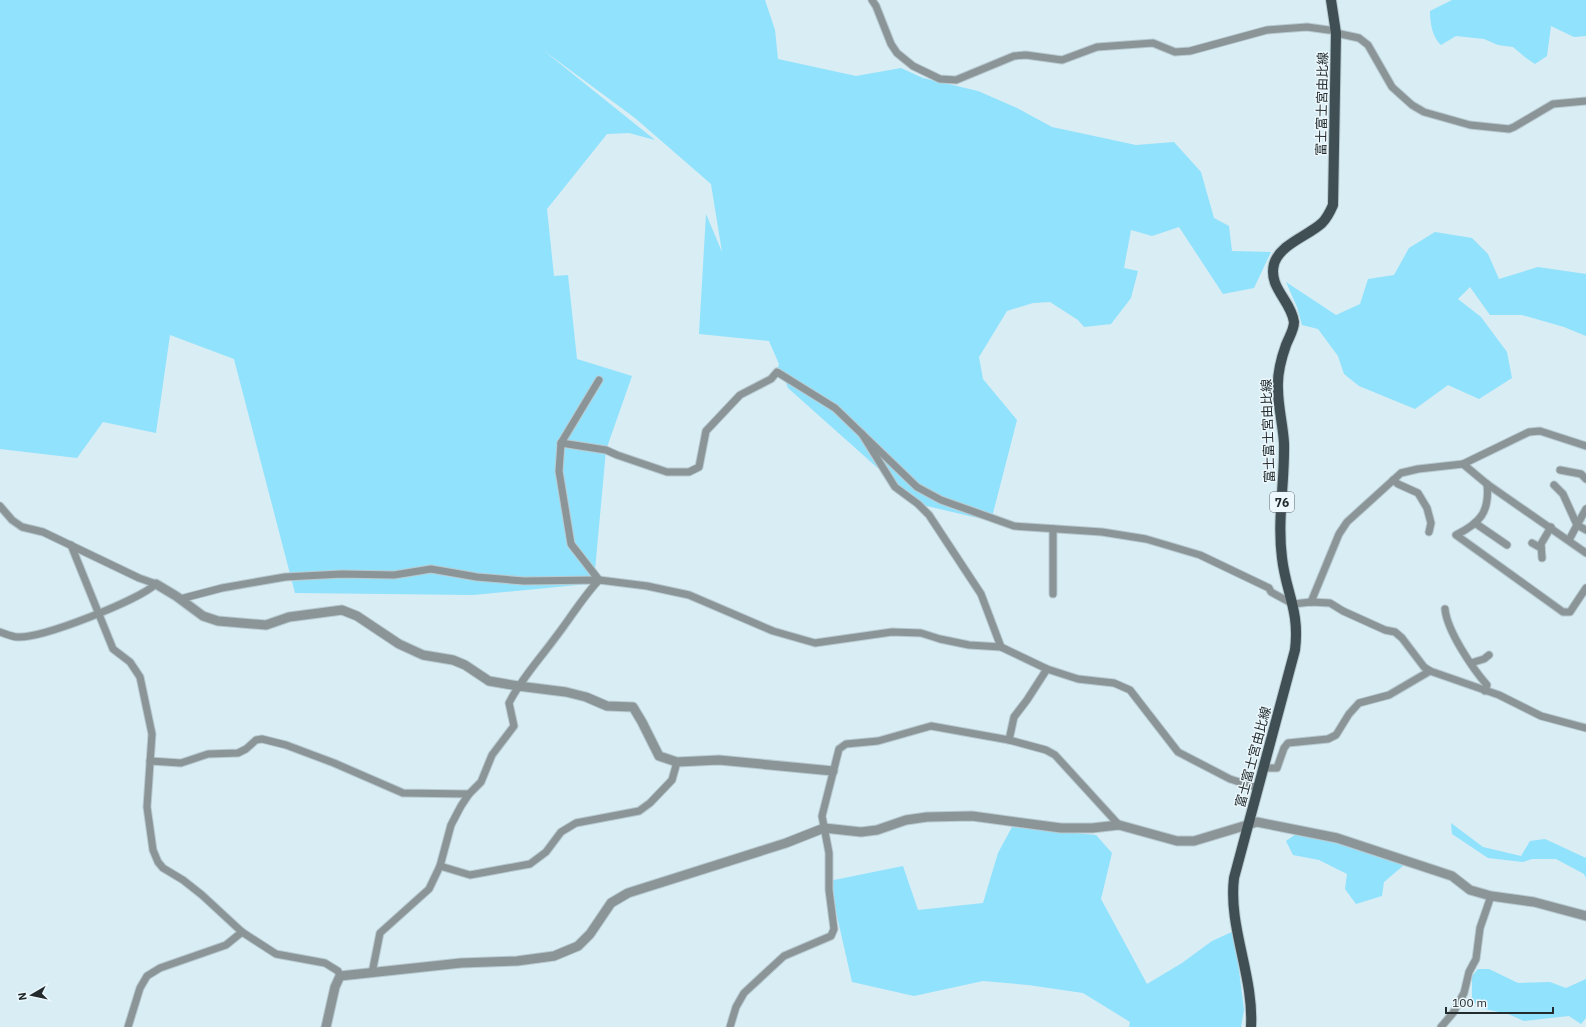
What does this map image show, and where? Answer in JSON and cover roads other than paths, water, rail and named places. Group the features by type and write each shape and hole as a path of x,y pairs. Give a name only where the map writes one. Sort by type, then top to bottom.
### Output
{"main road":[{"name":"富士富士宮由比線","path":"1251,1027 1248,977 1234,909 1232,891 1248,823 1295,650 1297,626 1294,604 1282,558 1280,524 1284,443 1278,390 1281,361 1293,330 1294,323 1291,311 1276,288 1273,278 1273,270 1275,262 1284,250 1322,223 1330,214 1333,205 1336,32 1331,0"}],"street":[{"path":"872,0 876,6 890,44 897,54 913,66 940,78 956,80 1014,56 1026,55 1062,60 1097,46 1153,43 1175,52 1190,51 1267,30 1307,27 1359,38 1368,45 1392,86 1412,106 1435,116 1470,125 1508,129 1553,104 1586,100"},
{"path":"561,443 606,450 667,472 689,472 699,467 706,431 740,395 771,379 777,372 835,408 917,488 941,500 1014,526 1102,532 1146,538 1200,556 1269,588 1271,592 1294,604 1311,602 1330,603 1343,611 1385,630 1395,632 1402,638 1424,667 1430,671 1499,695 1541,716 1586,728"},
{"path":"599,380 561,443 559,471 571,544 599,580"},
{"path":"1311,602 1339,534 1347,522 1393,480 1406,471 1463,464 1529,432 1540,431 1586,446"},
{"path":"862,434 895,487 918,504 929,515 976,587 1001,647"},
{"path":"1463,464 1487,484 1586,553"},
{"path":"1560,470 1581,474 1586,479"},
{"path":"1393,480 1398,484 1418,493 1427,508 1431,523 1429,532"},
{"path":"1487,484 1486,510 1475,523 1456,535 1563,612 1570,612 1586,588"},
{"path":"1554,485 1563,494 1577,525 1586,530"},
{"path":"0,506 12,520 22,527 43,532 139,578 156,584 203,616 218,621 266,625 289,617 342,610 357,616 399,644 423,655 453,660 465,665 489,681 566,692 586,697 607,706 633,707 659,756 676,762 719,760 833,771"},
{"path":"1569,540 1586,509"},
{"path":"1475,523 1507,545"},
{"path":"1542,558 1541,544 1551,528"},
{"path":"1053,529 1053,594"},
{"path":"1532,543 1541,548"},
{"path":"71,545 113,648 130,662 140,677 152,734 147,807 153,850 158,862 163,868 184,880 242,932 276,954 325,963 338,971 340,976 335,987 326,1027"},
{"path":"180,599 222,588 285,578 342,574 394,575 431,570 524,581 599,580 647,586 689,595 773,631 815,643 892,632 921,633 970,645 1001,647 1047,669 1078,679 1114,682 1130,690 1178,752 1230,779 1258,788"},
{"path":"372,973 380,933 421,898 429,889 440,866 452,825 460,806 481,782 492,755 514,726 509,703 518,686 556,637 586,593 599,580"},
{"path":"0,632 18,637 35,635 98,613 138,596 156,584"},
{"path":"1445,609 1446,617 1471,663 1487,685 1485,691"},
{"path":"1471,663 1484,659 1490,655"},
{"path":"1009,740 1014,717 1047,669"},
{"path":"1263,768 1277,768 1284,748 1288,743 1328,739 1336,735 1350,714 1360,703 1389,695 1430,671"},
{"path":"730,1027 736,1007 744,993 784,956 831,936 834,929 829,890 829,853 822,816 839,749 846,744 878,741 932,726 1009,740 1046,750 1055,755 1119,824"},
{"path":"150,761 181,763 208,754 238,753 246,749 256,740 262,739 286,745 328,760 403,793 469,794"},
{"path":"440,866 470,876 530,864 546,852 561,832 576,823 639,811 650,803 672,780 676,762"},
{"path":"340,976 461,963 517,961 554,956 578,946 590,934 611,903 628,893 786,844 824,828 861,832 877,830 906,820 927,816 972,816 1061,828 1092,828 1119,824 1177,841 1194,841 1248,823 1257,822 1337,838 1452,876 1470,890 1491,896 1534,902 1586,916"},
{"path":"1441,1027 1453,1013 1464,993 1469,972 1476,959 1480,928 1491,896"},
{"path":"128,1027 140,988 147,976 160,968 226,945 242,932"}]}
